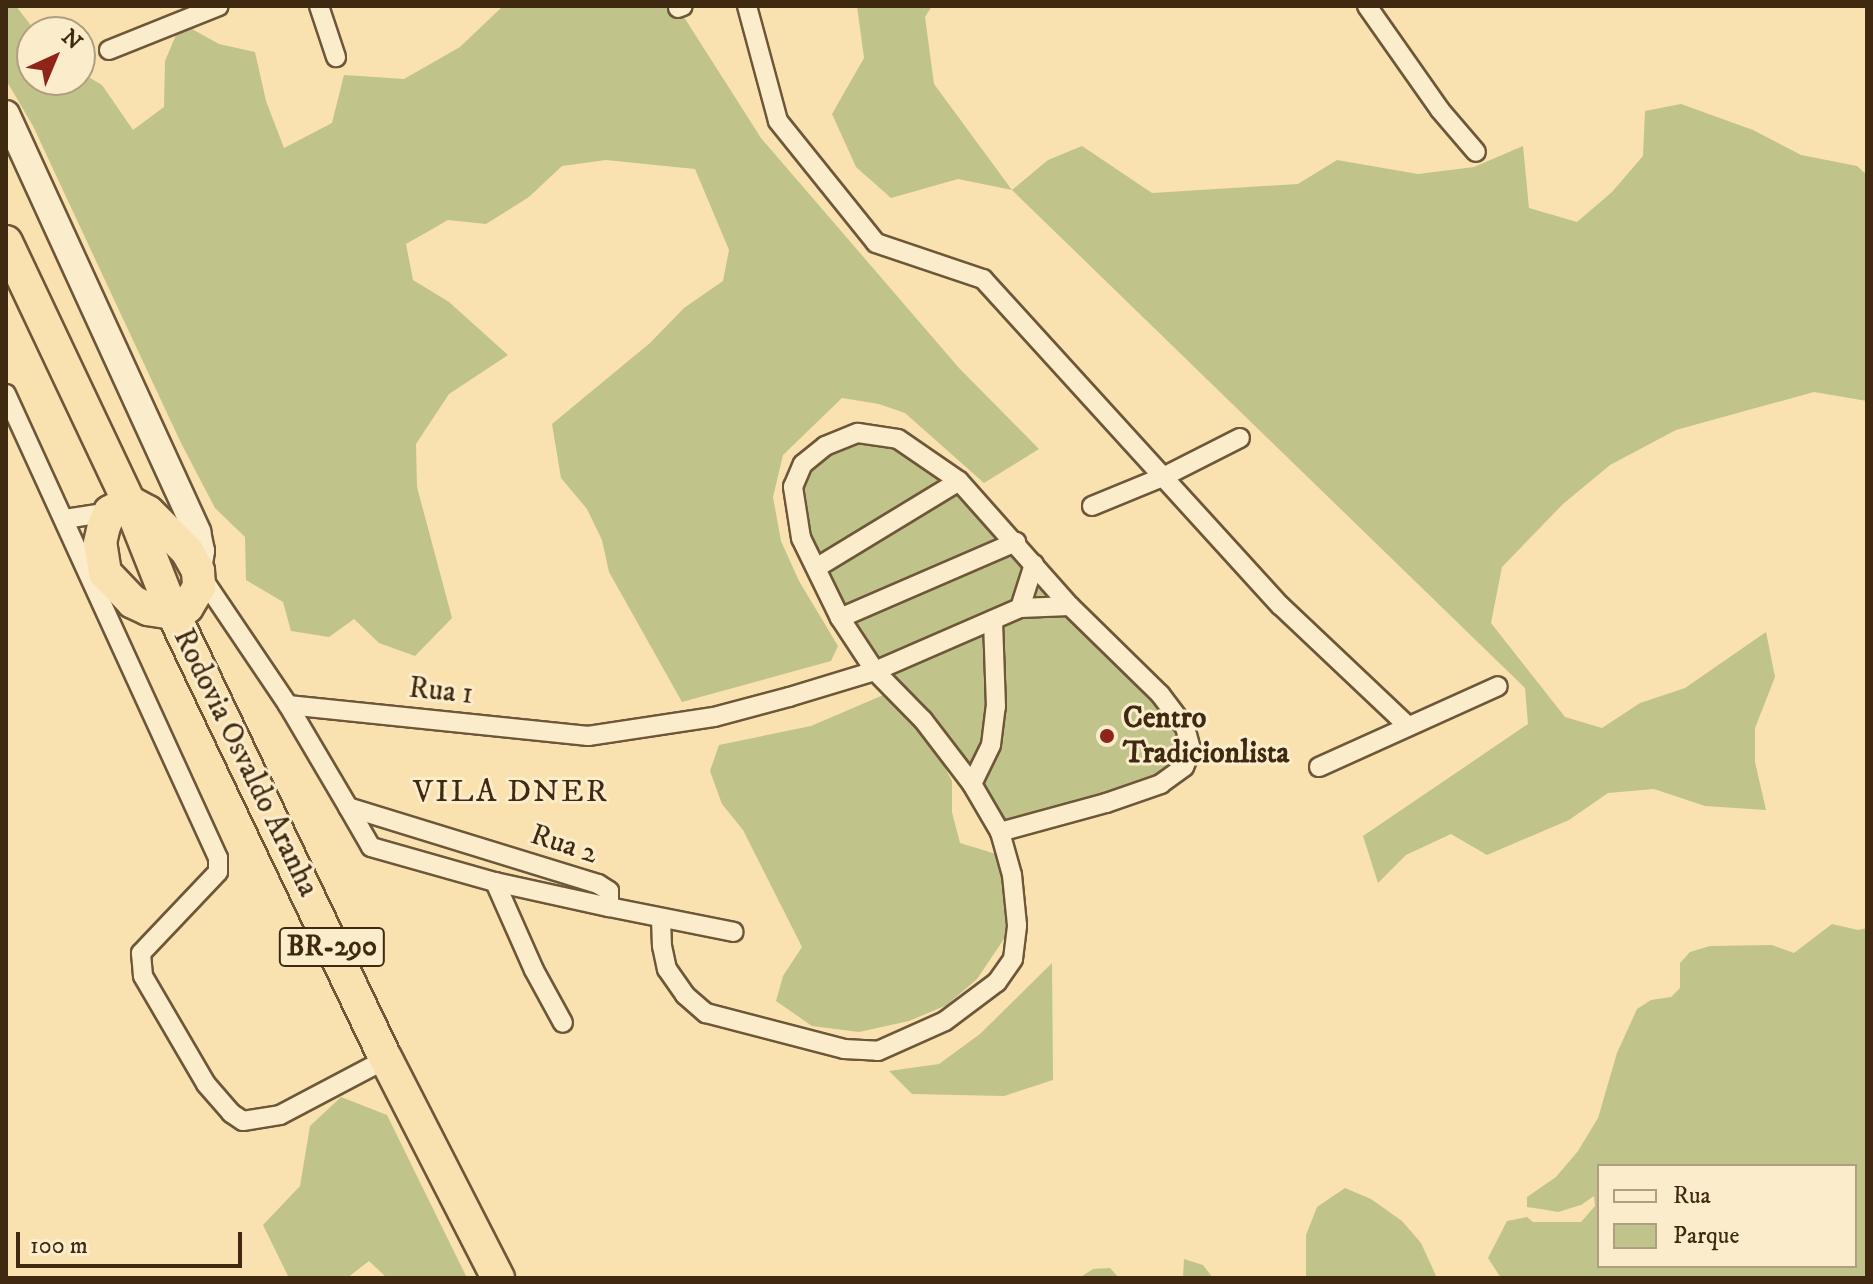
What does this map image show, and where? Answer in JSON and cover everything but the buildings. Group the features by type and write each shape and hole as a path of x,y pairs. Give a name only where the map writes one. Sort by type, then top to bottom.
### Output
{"highway":[{"name":"Rodovia Osvaldo Aranha","path":"6,242 119,507 173,613 386,1059 498,1278"},
{"path":"119,507 166,528 187,551 198,571 199,587 195,599 187,607 173,613 148,609 133,602 98,576 100,543 119,507"}],"street":[{"path":"109,50 219,6"},
{"path":"319,6 336,57"},
{"path":"747,6 778,121 876,243 983,279 1281,606 1408,726"},
{"path":"1367,6 1440,110 1476,152"},
{"path":"6,114 197,532 201,551 198,571"},
{"path":"6,394 65,519 98,576 218,858 218,872 141,953 143,976 206,1084 231,1113 243,1121 258,1121 280,1115 386,1059"},
{"path":"661,918 667,969 685,995 706,1013 844,1049 878,1051 945,1021 997,982 1013,959 1017,925 1015,900 1000,832 972,784 923,720 875,671 840,618 801,538 793,487 803,464 825,446 858,433 898,439 959,481 1070,606 1160,694 1185,727 1191,750 1184,767 1161,784 1106,803 1000,832"},
{"path":"1092,506 1165,476 1240,438"},
{"path":"816,568 959,481"},
{"path":"65,519 119,507"},
{"path":"840,618 1016,542"},
{"path":"1034,564 1020,608 1070,606"},
{"name":"Rua 2","path":"198,571 288,705 371,847 495,882 734,932"},
{"name":"Rua 1","path":"288,705 588,736 714,717 875,671 1020,608"},
{"path":"972,784 991,745 996,707 993,620"},
{"path":"1319,767 1498,686"},
{"name":"Rua 2","path":"348,807 598,884 609,891 609,907"},
{"path":"495,882 534,970 563,1023"}],"green space":[{"path":"6,6 16,6 24,16 16,16 16,96 96,96 96,81 102,85 133,130 164,107 165,61 181,23 219,44 255,52 266,101 284,148 332,123 344,75 404,79 460,47 503,6 670,6 682,14 761,138 959,368 1039,449 984,483 905,413 879,404 842,398 783,455 773,497 781,541 799,581 838,646 831,661 682,702 609,572 602,540 587,509 561,478 552,424 650,343 684,308 723,281 729,250 695,169 606,160 562,166 529,197 486,224 448,220 406,244 413,280 449,302 508,355 449,394 416,444 417,487 452,618 415,656 379,643 354,619 329,637 291,631 283,602 246,580 245,537 215,508 181,443 33,126 6,80"},
{"path":"857,6 932,6 925,17 934,84 1012,190 958,179 891,198 856,167 832,114 864,58"},
{"path":"1681,104 1753,130 1801,155 1857,166 1867,175 1867,401 1814,392 1676,430 1610,465 1563,504 1502,567 1491,623 1565,717 1602,728 1640,703 1685,688 1766,632 1775,677 1755,728 1755,762 1766,810 1705,806 1654,789 1608,793 1569,820 1487,855 1451,834 1406,855 1378,883 1363,836 1528,724 1525,688 1012,190 1048,160 1082,146 1152,193 1298,184 1337,160 1418,174 1474,167 1523,146 1529,208 1577,222 1612,192 1643,156 1645,111"},
{"path":"858,433 898,439 959,481 1185,727 1184,767 1000,832 875,671 801,538 803,464"},
{"path":"888,693 930,740 952,781 952,812 960,843 996,854 1005,894 1006,936 977,979 947,1005 909,1021 859,1032 812,1026 776,1001 783,976 802,947 743,830 722,804 710,771 719,745 811,726"},
{"path":"1832,924 1858,930 1867,928 1867,1278 1501,1278 1488,1258 1507,1221 1527,1217 1533,1222 1581,1222 1595,1206 1594,1196 1581,1205 1558,1212 1527,1207 1527,1197 1556,1177 1578,1151 1598,1118 1617,1053 1637,1009 1651,1000 1671,997 1680,988 1680,963 1690,952 1710,946 1772,945 1794,953"},
{"path":"1052,963 1053,1080 1004,1096 912,1094 889,1071 939,1064 980,1034"},
{"path":"341,1097 387,1115 467,1278 387,1278 369,1261 347,1278 289,1278 263,1225 300,1186 310,1126"},
{"path":"1345,1188 1371,1199 1402,1221 1421,1243 1437,1278 1306,1278 1306,1235 1317,1207"},
{"path":"1184,1259 1203,1265 1213,1278 1183,1278"},
{"path":"1110,1268 1119,1278 1079,1278 1093,1269"}],"place":[{"name":"Centro Tradicionlista","path":"1107,736"}],"district":[{"name":"VILA DNER","path":"511,792"}]}
